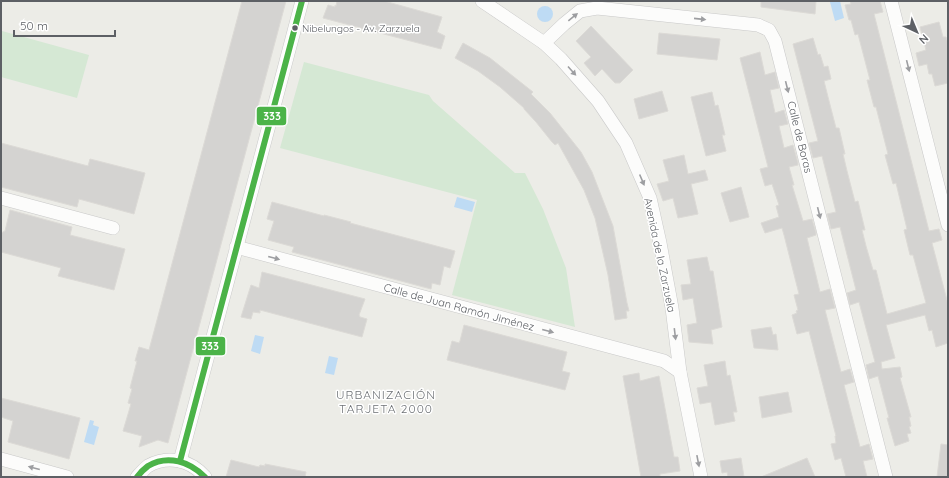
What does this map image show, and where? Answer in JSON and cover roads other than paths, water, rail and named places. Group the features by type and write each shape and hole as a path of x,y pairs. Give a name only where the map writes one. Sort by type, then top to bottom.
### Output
{"street":[{"path":"180,461 302,1"},
{"name":"Avenida de la Zarzuela","path":"482,1 544,44 561,59 598,101 626,143 650,198 672,308 680,372 701,477"},
{"path":"891,1 948,225"},
{"name":"Calle de Boras","path":"544,44 564,24 580,11 597,8 758,25 769,30 775,41 886,477"},
{"path":"1,198 113,228"},
{"name":"Calle de Juan Ramón Jiménez","path":"236,247 664,361 680,372"},
{"path":"1,459 67,477"},
{"path":"137,477 147,466 163,460 180,461 191,465 201,471 205,477"}],"water":[{"path":"840,1 844,18 835,21 830,2"},
{"path":"545,6 552,11 553,14 548,21 545,22 538,17 537,14 542,7"},
{"path":"457,197 475,202 472,212 454,207"},
{"path":"255,335 264,337 260,354 251,351"},
{"path":"329,356 338,358 334,375 325,373"},
{"path":"90,420 94,421 93,425 99,427 94,445 84,442"}],"place":[{"name":"Nibelungos - Av. Zarzuela","path":"295,28"}],"district":[{"name":"URBANIZACIÓN TARJETA 2000","path":"386,401"}]}
